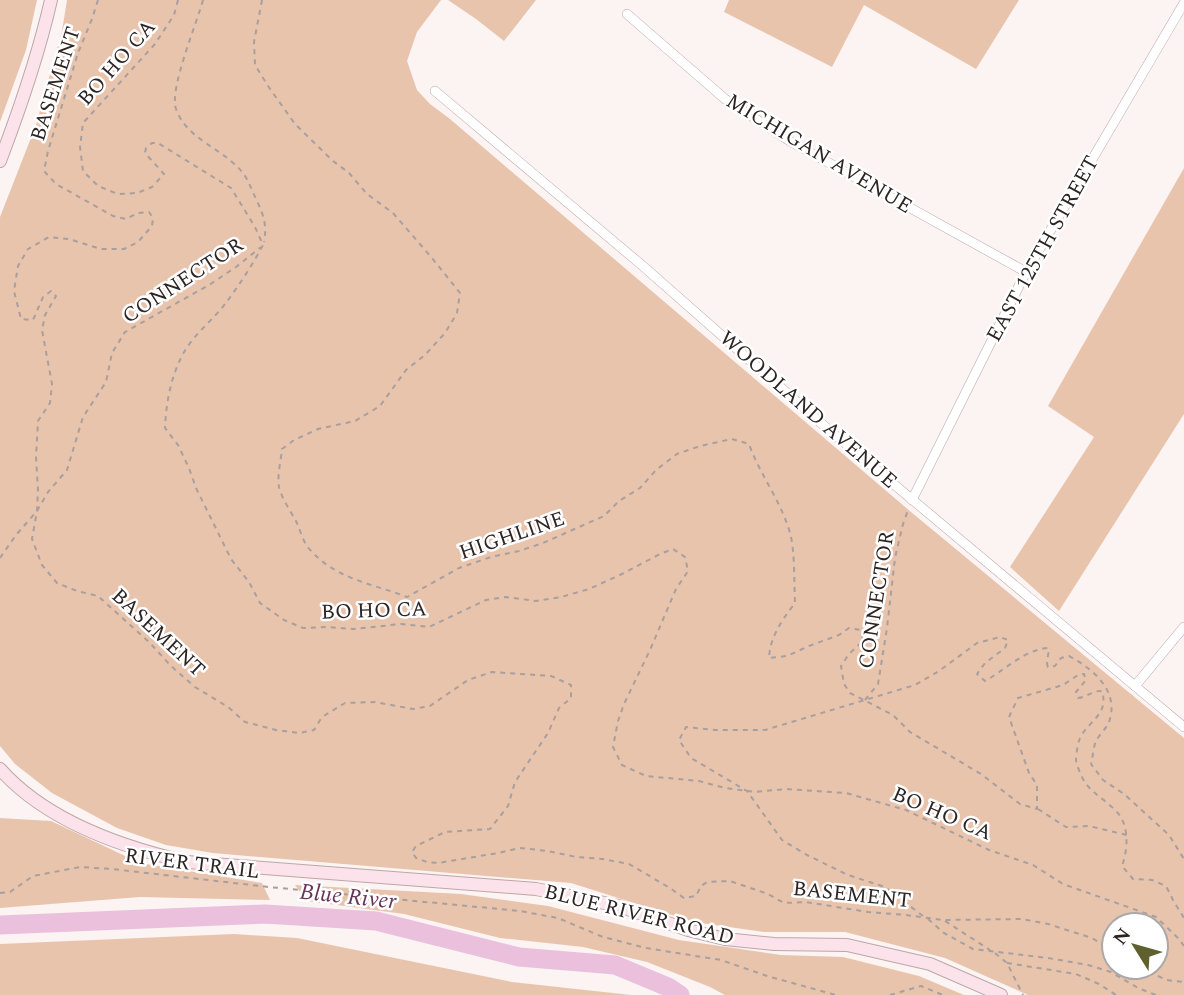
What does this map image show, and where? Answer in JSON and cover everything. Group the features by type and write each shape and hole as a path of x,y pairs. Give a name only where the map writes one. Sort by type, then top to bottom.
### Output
{"street":[{"path":"0,161 26,94 51,0"},
{"name":"EAST 125TH STREET","path":"912,500 1026,272 1184,3"},
{"name":"MICHIGAN AVENUE","path":"627,14 724,99 793,143 1026,272"},
{"name":"WOODLAND AVENUE","path":"435,91 644,267 912,500 1184,727"},
{"path":"1135,686 1184,627"},
{"name":"BLUE RIVER ROAD","path":"0,769 13,783 42,805 93,833 147,853 187,862 536,888 619,906 688,930 725,939 774,944 847,945 930,964 1001,995"}],"path":[{"name":"BASEMENT","path":"98,0 78,53 44,171 56,184 113,216 126,219 149,212 153,218 152,226 138,242 124,249 102,249 69,239 49,237 28,249 18,266 14,291 21,319 33,320 43,297 51,291 55,296 45,315 42,330 52,384 50,403 38,421 37,511 32,539 41,565 57,583 98,596 195,687 228,707 245,722 276,730 299,733 314,730 322,717 345,703 375,702 413,709 430,706 468,680 492,672 551,676 570,685 571,698 559,708 548,733 515,782 508,806 491,830 445,832 416,846 412,852 416,858 426,862 438,863 520,848 548,850 576,857 629,864 684,898 695,896 707,882 730,881 768,894 784,903 806,902 943,920"},
{"name":"BO HO CA","path":"178,0 174,15 155,44 83,123 80,147 83,171 98,186 118,194 137,193 152,187 164,174 145,153 152,142 158,143 230,188 250,218 263,245 225,304 183,353 166,407 165,428 190,468 196,488 231,559 249,582 260,603 284,620 303,628 354,629 401,624 429,627 486,600 506,597 536,601 589,589 673,549 685,557 688,571 676,589 618,721 613,747 622,765 646,776 699,781 747,791 786,789 846,793 906,810 989,850 1033,865 1063,884 1156,917 1184,946"},
{"path":"203,0 176,87 175,108 186,127 228,159 245,176 263,214 266,229 263,245"},
{"name":"HIGHLINE","path":"262,0 254,42 255,65 268,86 295,124 349,173 367,194 393,213 460,293 457,313 445,333 425,355 406,370 380,405 355,421 317,429 282,449 279,487 305,544 323,562 366,585 407,597 433,585 459,568 543,544 604,516 677,454 732,439 749,444 791,535 795,603 782,620 770,647 769,658 787,656 839,635 849,628 860,630 863,641 849,653 841,666 844,684 850,693 893,715 910,732 981,774 1020,804 1037,809 1066,827 1088,826 1127,835"},
{"name":"CONNECTOR","path":"0,558 67,470 83,417 106,382 112,353 125,332 209,285 263,245"},
{"name":"CONNECTOR","path":"864,701 878,684 895,558 912,500"},
{"path":"1156,995 1111,972 1088,965 973,949 944,933 885,887 848,875 782,839 747,791 691,758 679,740 686,727 765,730 915,685 977,643 1000,637 1007,640 1005,648 985,663 977,674 985,681 1019,658 1048,648 1048,667 1055,666 1061,658 1069,656 1086,666 1105,684 1111,705 1109,723 1095,743 1091,764 1103,780 1124,794 1169,835 1184,859"},
{"path":"1037,809 1037,785 1029,773 1009,717 1018,698 1063,685 1084,674 1086,680 1076,692 1078,698 1087,697 1098,690 1102,691 1103,697 1102,710 1080,738 1075,761 1082,781 1118,812 1127,835 1122,866 1133,879 1152,880 1166,886 1184,918"},
{"name":"RIVER TRAIL","path":"0,893 10,892 33,876 80,867 520,911 558,918 603,937 646,948 721,960 836,995"},
{"path":"943,920 1022,919 1048,924 1100,943"},
{"path":"943,920 1007,963 1023,995"},
{"path":"1007,963 1076,974 1116,995"},
{"path":"890,995 921,986 943,995"}],"shaded area":[{"path":"0,0 37,0 26,50 0,122"},
{"path":"67,0 441,0 417,32 407,61 417,90 430,104 911,512 1184,738 1184,995 1028,995 945,958 845,932 764,932 694,922 571,883 213,853 166,845 117,828 52,793 15,764 0,746 0,217 36,125 62,31"},
{"path":"448,0 536,0 504,41"},
{"path":"729,0 1019,0 976,69 864,5 832,67 724,12"},
{"path":"1184,168 1184,414 1059,611 1010,567 1094,437 1048,406"},
{"path":"0,818 51,821 140,863 262,883 270,900 140,897 0,908"},
{"path":"295,885 461,894 548,906 679,940 781,955 843,957 919,976 964,995 725,995 647,962 583,947 500,938 404,914 307,901"},
{"path":"234,934 297,938 512,982 631,995 0,995 0,944"}],"waterway":[{"name":"Blue River","path":"0,925 265,914 376,921 519,957 615,965 668,987 680,995"}]}
